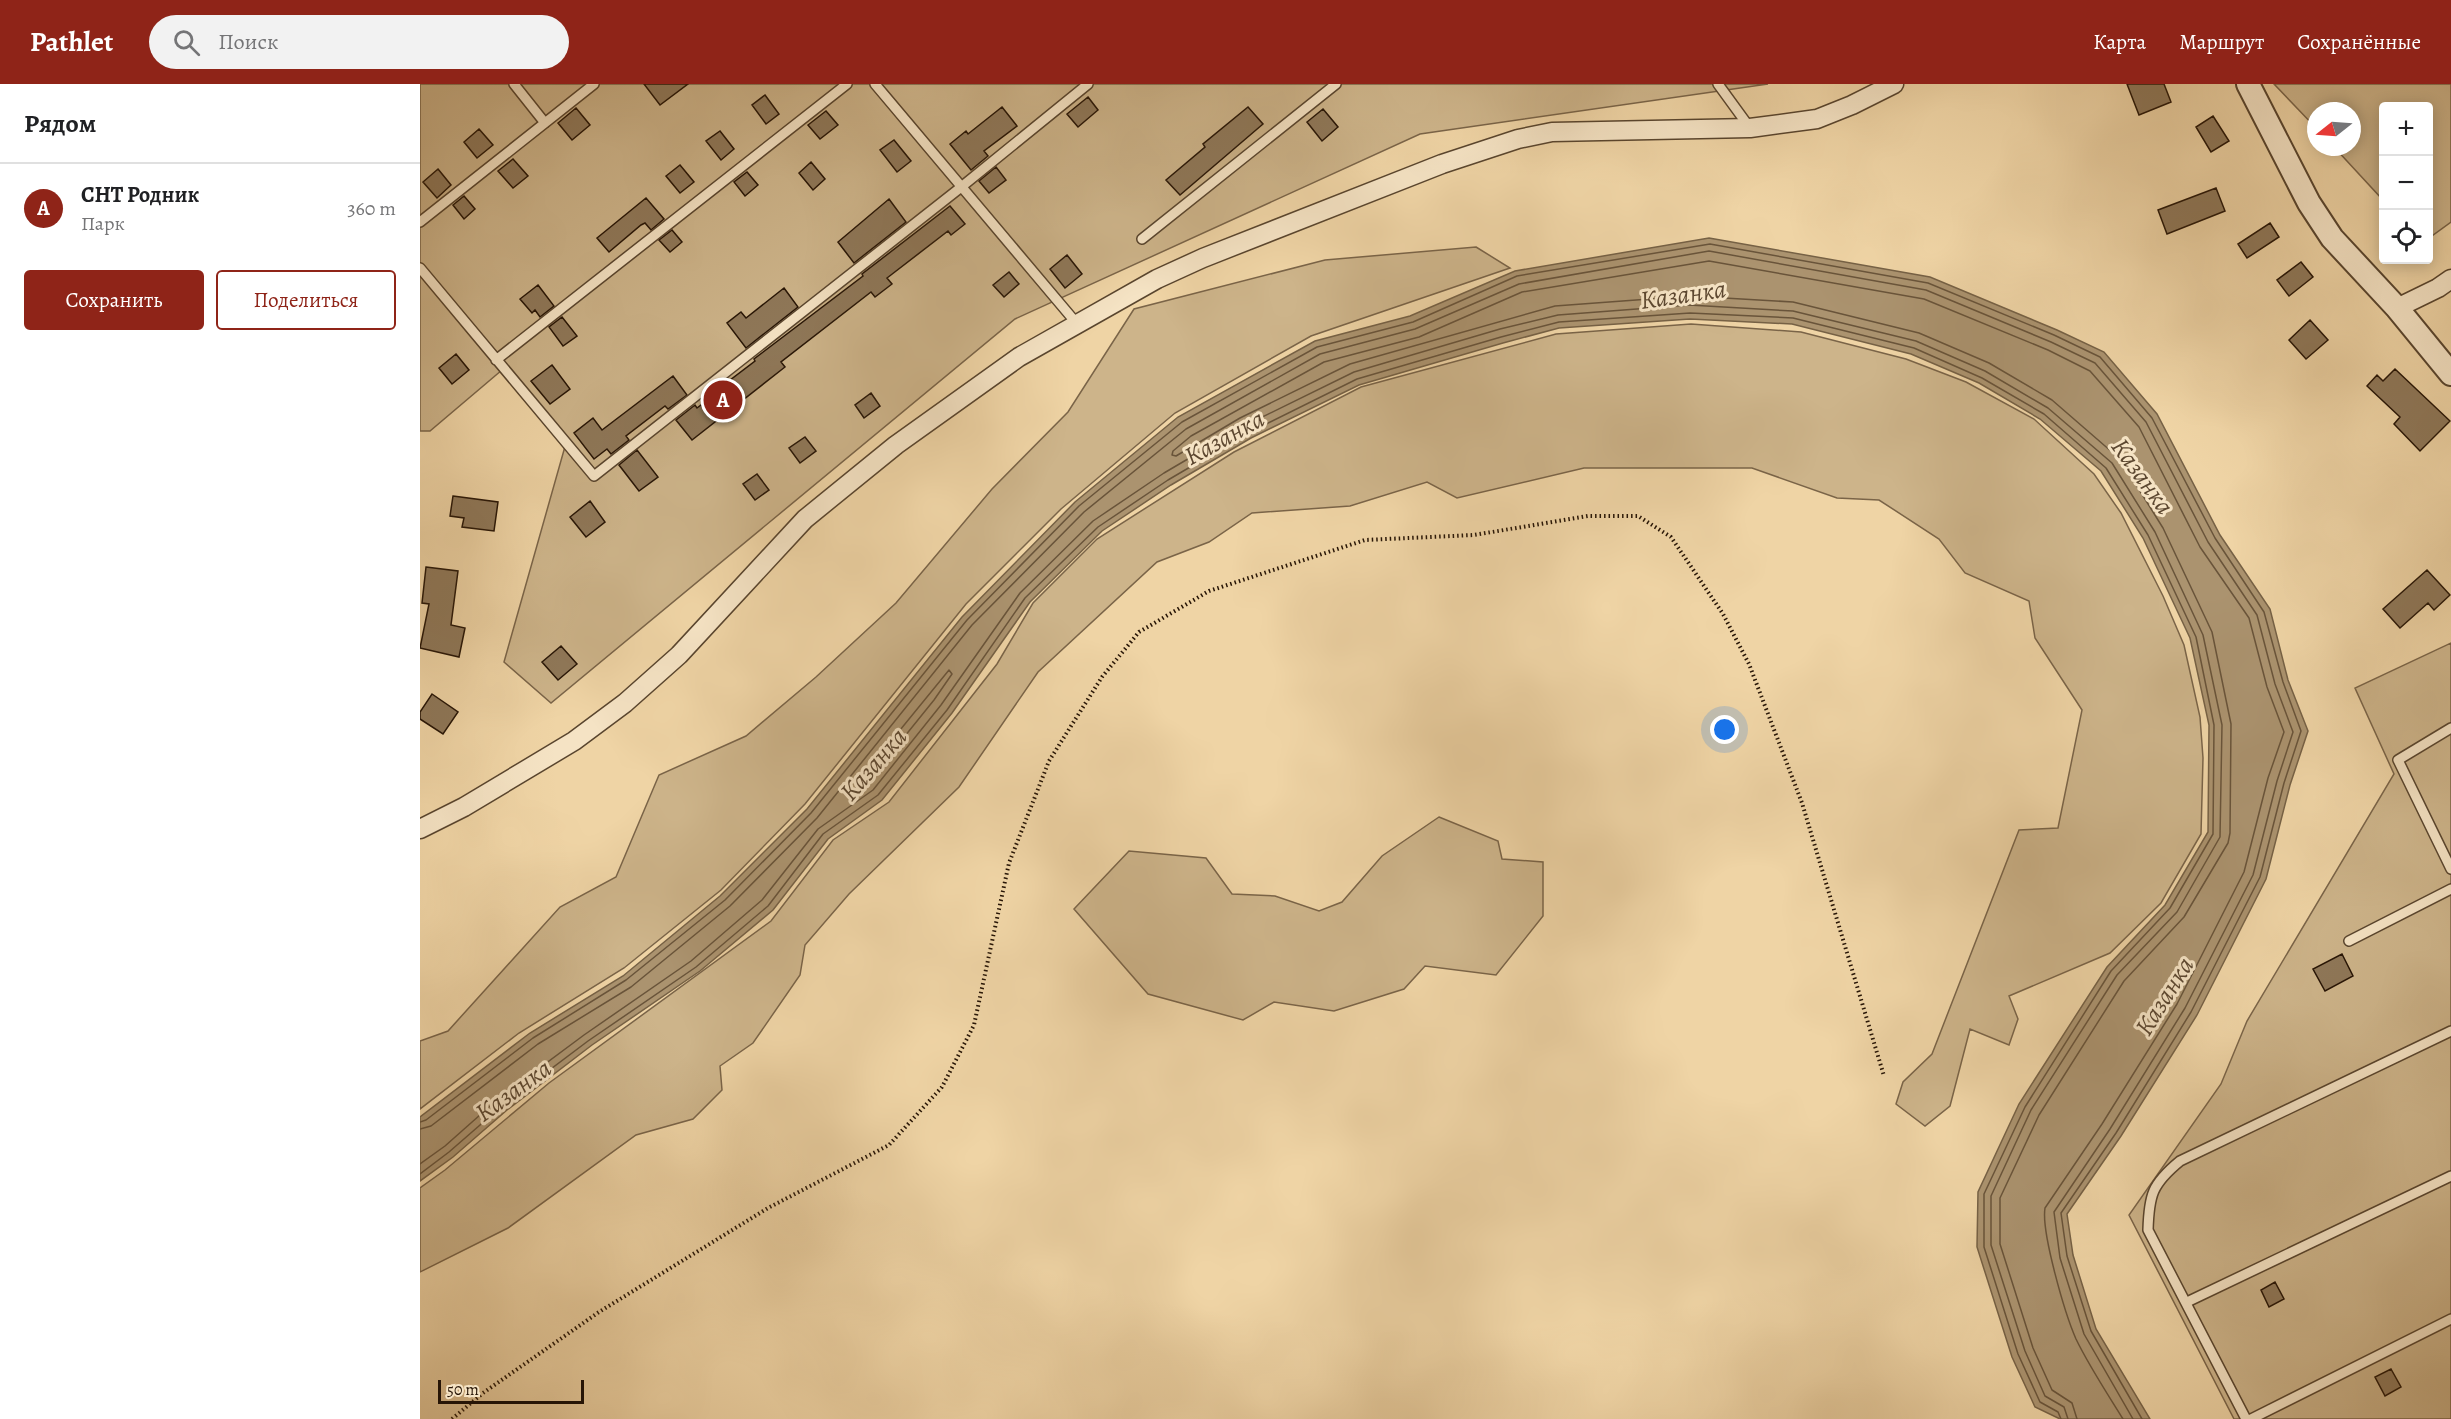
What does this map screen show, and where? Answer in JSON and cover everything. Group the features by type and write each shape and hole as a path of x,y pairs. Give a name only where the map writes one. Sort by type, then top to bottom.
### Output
{"street":[{"path":"420,830 464,807 574,741 625,703 679,655 806,519 896,446 1019,357 1157,279 1203,258 1442,164 1518,138 1552,132 1750,128 1817,119 1894,84"},
{"path":"2248,84 2314,212 2332,238 2397,308 2451,374"},
{"path":"2397,308 2451,279"}],"lane":[{"path":"514,84 545,123"},
{"path":"420,222 594,84"},
{"path":"496,360 847,84"},
{"path":"875,84 960,188 1078,325"},
{"path":"420,268 594,476 960,188 1088,84"},
{"path":"1142,239 1336,84"},
{"path":"1718,84 1750,128"},
{"path":"2451,728 2398,760 2451,869"},
{"path":"2349,941 2451,889"},
{"path":"2246,1419 2148,1230 2149,1201 2164,1174 2180,1161 2451,1031"},
{"path":"2187,1302 2451,1176"},
{"path":"2251,1419 2451,1320"}],"path":[{"path":"452,1419 483,1393 599,1312 768,1208 889,1145 942,1087 974,1025 1009,863 1049,761 1102,677 1139,632 1209,591 1365,540 1474,535 1588,516 1638,516 1671,537 1723,614 1749,664 1802,802 1884,1076"}],"shaded area":[{"path":"420,84 1768,84 1420,134 1015,319 551,703 504,662 566,443 502,370 430,431 420,431"},
{"path":"2274,84 2451,84 2451,222 2433,235 2433,102 2379,102 2379,196 2342,156 2361,156 2361,102 2307,102 2307,119"},
{"path":"1476,247 1510,268 1311,336 1175,413 1061,509 966,604 805,804 721,890 624,968 519,1033 420,1109 420,1041 448,1031 560,907 616,877 659,775 746,736 816,677 896,603 992,489 1068,412 1134,309 1325,260"},
{"path":"1691,324 1801,332 1906,359 1966,382 2034,419 2094,474 2121,513 2163,596 2184,645 2200,717 2203,758 2201,834 2161,903 2110,953 2009,996 2018,1019 2009,1045 1970,1029 1950,1106 1925,1126 1896,1104 1903,1082 1932,1054 2019,830 2058,828 2082,710 2035,638 2029,601 1965,573 1939,539 1879,500 1837,498 1752,468 1584,468 1457,498 1427,482 1350,506 1252,513 1209,542 1157,562 1038,672 959,787 849,894 805,945 800,975 753,1043 720,1066 722,1090 693,1119 636,1135 508,1228 420,1272 420,1188 445,1170 549,1083 771,921 833,840 889,802 997,664 1033,603 1097,539 1234,452 1361,387 1556,334"},
{"path":"2451,643 2451,1419 2234,1419 2129,1215 2221,1084 2247,1021 2394,774 2355,688"},
{"path":"1439,817 1498,841 1502,859 1543,862 1543,916 1496,975 1425,966 1404,989 1334,1011 1274,1002 1243,1020 1148,994 1074,909 1129,851 1206,858 1232,894 1275,896 1319,911 1342,902 1382,856"}],"water":[{"name":"Казанка","path":"1709,238 1930,277 2104,352 2157,414 2220,535 2270,609 2288,680 2308,731 2290,785 2266,879 2197,1015 2121,1136 2067,1214 2073,1255 2096,1329 2150,1419 2060,1419 2035,1407 2012,1357 1977,1247 1978,1192 2019,1104 2107,967 2165,905 2208,832 2209,725 2190,638 2143,538 2101,471 2040,419 1979,383 1911,354 1792,324 1690,319 1559,328 1359,385 1251,438 1171,485 1102,531 1030,602 952,713 882,800 828,839 773,910 700,971 592,1045 420,1181 420,1117 530,1033 623,976 720,896 807,809 962,617 1075,502 1178,417 1315,341 1410,316 1515,271"}],"building":[{"path":"644,84 688,84 660,105"},
{"path":"2127,84 2164,84 2171,102 2139,115"},
{"path":"765,95 779,114 766,124 752,105"},
{"path":"1088,97 1098,110 1078,127 1067,114"},
{"path":"1002,107 1017,126 984,151 988,156 971,170 950,144 966,131 968,134"},
{"path":"1248,107 1263,124 1180,195 1166,180 1205,147 1203,144"},
{"path":"576,108 590,125 572,140 558,123"},
{"path":"1323,109 1338,127 1322,141 1307,122"},
{"path":"826,111 838,125 820,139 808,125"},
{"path":"2213,116 2229,141 2211,152 2196,127"},
{"path":"479,129 493,145 477,158 464,142"},
{"path":"720,131 734,149 721,160 706,141"},
{"path":"894,140 911,161 897,172 880,150"},
{"path":"513,159 528,176 513,188 498,171"},
{"path":"811,162 825,179 813,190 799,173"},
{"path":"680,165 694,182 680,193 666,176"},
{"path":"996,167 1006,180 989,193 979,181"},
{"path":"438,169 451,185 437,198 423,182"},
{"path":"747,172 758,185 745,196 734,182"},
{"path":"2216,188 2225,211 2167,234 2158,210"},
{"path":"464,196 475,209 464,219 453,205"},
{"path":"646,198 664,219 651,230 645,223 641,225 609,252 597,238"},
{"path":"889,199 906,222 854,263 838,242"},
{"path":"950,206 965,224 951,235 948,231 887,278 892,284 875,297 871,292 781,362 785,367 692,440 676,420 695,405 697,408 722,389 721,387 755,361 754,359"},
{"path":"2270,223 2279,237 2247,258 2238,244"},
{"path":"672,230 682,242 670,252 659,240"},
{"path":"1067,255 1082,274 1065,288 1050,269"},
{"path":"2301,262 2313,277 2289,296 2277,280"},
{"path":"1009,272 1019,284 1004,297 993,285"},
{"path":"538,285 554,306 540,317 535,310 532,313 520,299"},
{"path":"784,288 798,307 746,348 727,323 741,312 746,318"},
{"path":"562,317 577,336 563,346 549,327"},
{"path":"2310,320 2328,340 2306,359 2289,340"},
{"path":"456,354 469,370 452,384 439,368"},
{"path":"552,365 570,389 550,404 531,381"},
{"path":"2395,369 2450,421 2420,451 2394,424 2400,417 2367,386 2377,375 2383,381"},
{"path":"673,376 687,395 668,409 665,406 626,436 629,440 611,454 607,449 594,459 574,433 593,418 602,430"},
{"path":"871,393 880,406 864,418 855,405"},
{"path":"805,437 816,451 800,463 789,448"},
{"path":"637,450 658,477 639,491 619,465"},
{"path":"757,474 769,490 755,500 743,484"},
{"path":"453,496 498,502 494,531 462,527 464,518 450,516"},
{"path":"590,501 605,522 586,537 570,517"},
{"path":"426,567 458,571 451,625 465,628 459,657 420,648 429,604 422,603"},
{"path":"2427,570 2450,595 2434,610 2428,603 2400,628 2383,609"},
{"path":"561,646 577,664 558,680 542,662"},
{"path":"432,694 458,712 443,734 420,719 420,712"},
{"path":"2342,954 2353,976 2325,991 2313,969"},
{"path":"2275,1282 2284,1299 2269,1307 2261,1290"},
{"path":"2391,1369 2401,1387 2385,1396 2375,1377"}],"place":[{"name":"СНТ Родник","path":"723,400"}]}
